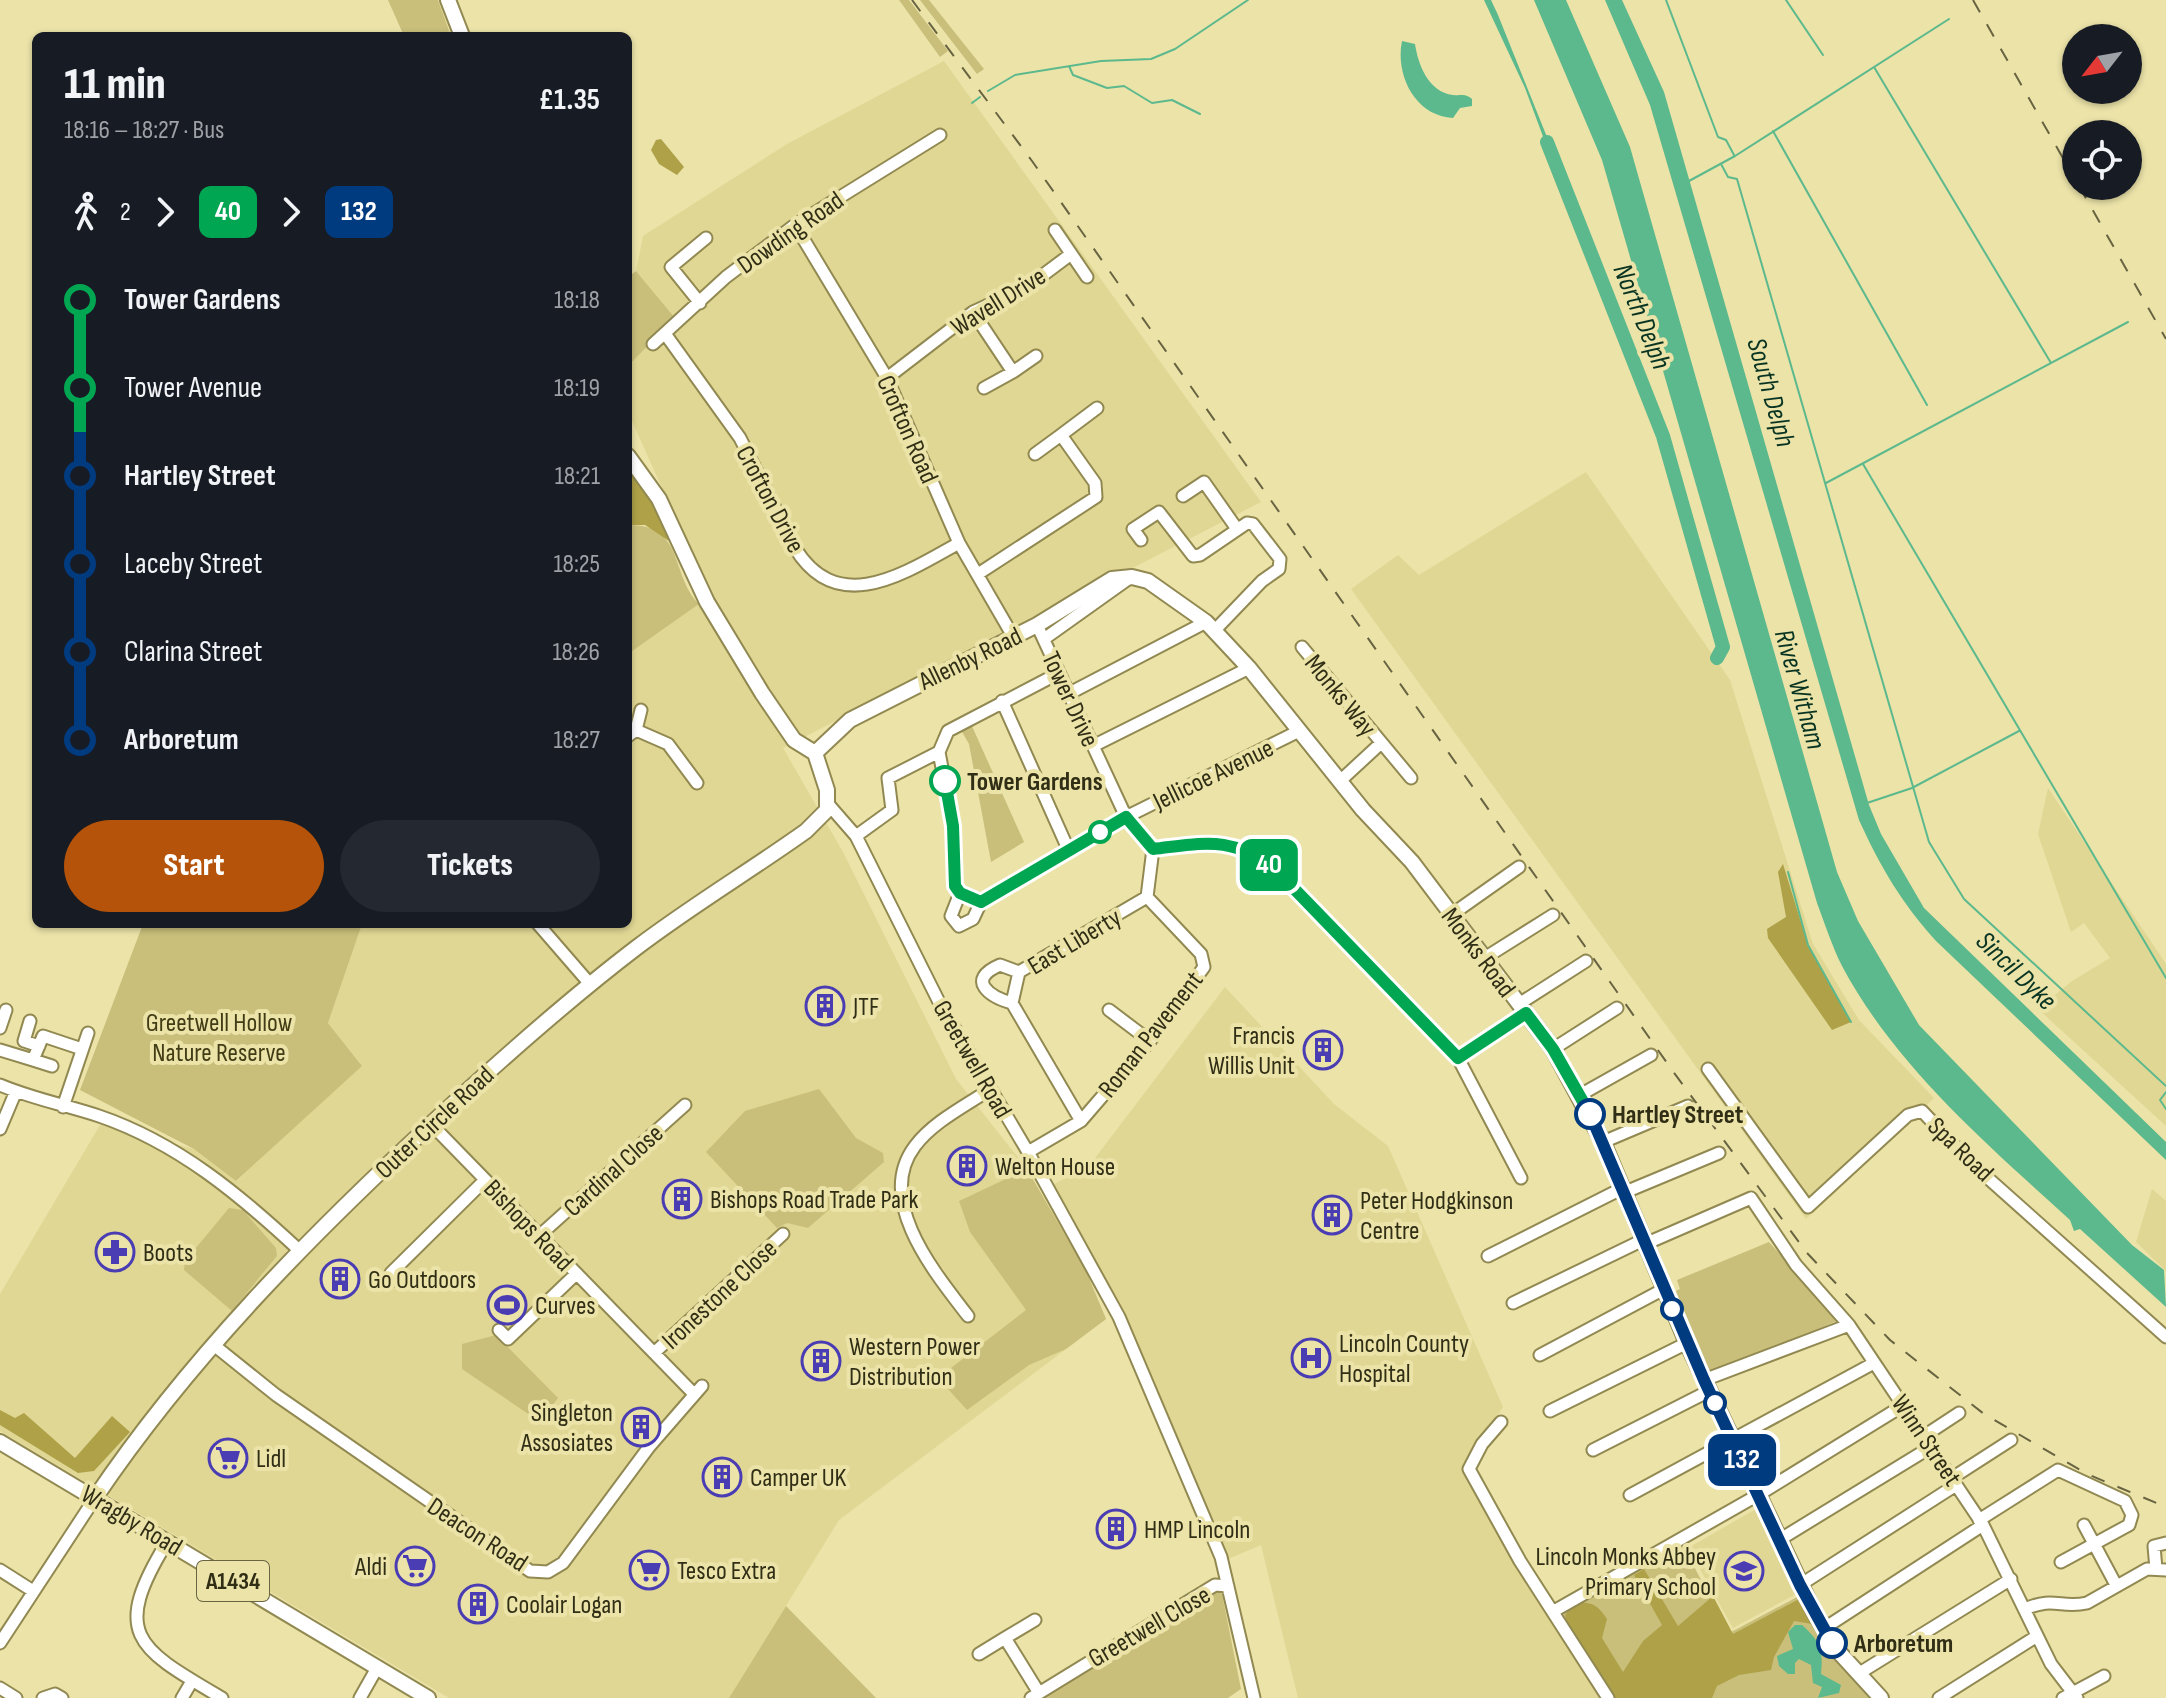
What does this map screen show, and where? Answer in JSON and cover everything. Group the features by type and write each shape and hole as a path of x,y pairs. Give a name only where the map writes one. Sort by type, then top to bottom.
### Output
{"main road":[{"path":"448,0 460,32"},
{"path":"632,462 659,499 707,602 762,693 794,740 815,753"},
{"name":"Allenby Road","path":"815,753 850,720 1014,638 1040,632 1107,582 1132,577"},
{"name":"Monks Road","path":"1132,577 1154,584 1210,626 1249,668 1340,781 1412,862 1553,1049 1603,1142 1706,1386 1800,1585 1823,1629 1881,1698"},
{"name":"Greetwell Road","path":"815,753 829,805"},
{"name":"Outer Circle Road","path":"95,1498 160,1409 300,1251 431,1124 590,984 653,935 806,831 829,805"},
{"name":"Wragby Road","path":"0,1442 428,1698"}],"street":[{"name":"Dowding Road","path":"653,344 726,277 795,225 940,135"},
{"name":"Crofton Road","path":"795,225 887,378 959,543 1014,638"},
{"name":"Wavell Drive","path":"1055,230 1087,277"},
{"path":"700,303 671,267 706,238"},
{"name":"Wavell Drive","path":"887,378 973,312 1027,287 1071,254"},
{"path":"973,312 1013,372"},
{"name":"Crofton Drive","path":"666,335 740,438 795,548 806,565 822,578 843,584 869,585 908,571 959,543"},
{"path":"984,388 1036,356"},
{"path":"1035,454 1097,408"},
{"path":"978,574 1096,497 1095,483 1061,435"},
{"path":"1183,496 1204,482 1237,529"},
{"path":"1068,694 1210,626 1279,569 1280,559 1259,529 1247,523 1200,555 1193,556 1159,512 1133,529 1141,540"},
{"name":"Tower Drive","path":"1040,632 1126,817"},
{"name":"Monks Way","path":"1302,647 1411,778"},
{"path":"1093,746 1249,668"},
{"path":"981,902 960,893 955,886 953,826 939,752 948,731 1059,673"},
{"path":"1002,701 1069,851"},
{"path":"641,710 632,733 668,744 697,783"},
{"name":"Jellicoe Avenue","path":"960,893 951,916 959,926 973,919 981,902 1126,817 1299,731"},
{"name":"Monks Way","path":"1340,781 1380,744"},
{"path":"856,836 892,810 888,778 939,752"},
{"name":"Greetwell Road","path":"829,805 856,836 939,1002 1028,1152 1119,1317 1221,1557 1254,1698"},
{"path":"1126,817 1153,849 1147,897"},
{"path":"1153,849 1227,843 1252,851 1286,880 1458,1058 1521,1178"},
{"path":"1451,915 1519,867"},
{"name":"East Liberty","path":"1081,1121 1012,1003 1019,972 1147,897"},
{"name":"Roman Pavement","path":"1028,1152 1081,1121 1150,1041 1201,973 1204,961 1147,897"},
{"path":"1483,959 1553,915"},
{"path":"541,928 590,984"},
{"path":"1458,1058 1586,961"},
{"path":"1012,1003 991,997 985,991 984,980 989,970 1000,965 1019,972"},
{"path":"1553,1049 1617,1008"},
{"path":"0,1028 6,1010"},
{"path":"1109,1010 1150,1041"},
{"path":"30,1021 24,1041 39,1046"},
{"path":"63,1107 88,1033"},
{"path":"33,1060 43,1036 82,1049"},
{"path":"0,1050 52,1066"},
{"path":"1580,1095 1651,1055"},
{"name":"Spa Road","path":"1708,1069 1808,1207 1908,1115 1922,1111 1971,1163 2166,1337"},
{"path":"0,1085 97,1116 181,1154 264,1216 300,1251"},
{"path":"968,1316 929,1261 913,1232 900,1183 905,1160 917,1143 989,1090"},
{"path":"0,1129 16,1091"},
{"name":"Cardinal Close","path":"540,1235 685,1105"},
{"path":"1603,1142 1688,1106"},
{"name":"Bishops Road","path":"431,1124 654,1353 698,1390"},
{"path":"1488,1256 1622,1191 1719,1153"},
{"path":"398,1281 391,1273 485,1180"},
{"name":"Winn Street","path":"1644,1242 1751,1198 1796,1265 1849,1325 1981,1522 2051,1664 2071,1696"},
{"name":"Ironestone Close","path":"654,1353 783,1234"},
{"path":"1513,1303 1644,1242"},
{"path":"499,1330 508,1339 576,1274"},
{"path":"1540,1355 1664,1289"},
{"path":"1593,1450 1706,1386 1849,1325"},
{"path":"1550,1411 1687,1343"},
{"name":"Deacon Road","path":"215,1346 276,1395 530,1571 548,1572 563,1563 698,1390"},
{"path":"1630,1495 1874,1363"},
{"path":"1554,1611 1758,1495 1904,1405"},
{"path":"1924,1436 1959,1413"},
{"path":"1501,1422 1482,1444 1469,1469 1520,1561 1608,1698"},
{"path":"1800,1585 2011,1440"},
{"path":"1779,1540 1931,1447"},
{"path":"1823,1629 2058,1470 2125,1501 2132,1515 2129,1525 2061,1562"},
{"path":"0,1643 95,1498"},
{"path":"2084,1525 2116,1585"},
{"path":"167,1542 143,1581 137,1601 137,1625 146,1645 168,1666 222,1698"},
{"path":"2025,1609 2043,1601 2076,1606 2087,1603 2116,1585 2161,1570 2154,1546 2166,1543"},
{"path":"0,1570 33,1591"},
{"path":"1858,1674 2011,1579"},
{"name":"Greetwell Close","path":"1035,1695 1215,1585 1228,1586"},
{"path":"979,1654 1035,1620"},
{"path":"1939,1698 2037,1636"},
{"path":"1005,1638 1035,1695"},
{"path":"360,1698 377,1668"},
{"path":"2071,1696 2104,1676"},
{"path":"182,1698 192,1681"},
{"path":"0,1688 16,1698"},
{"path":"43,1698 55,1694 62,1698"}],"shaded area":[{"path":"1484,0 1491,0 1498,15 1555,157 1551,158 1525,88"},
{"path":"1534,0 1566,0 1630,147 1837,872 1858,921 1919,1025 2132,1245 2164,1270 2166,1307 2080,1229 2074,1231 2070,1220 1945,1102 1889,1038 1842,966 1817,903 1602,160"},
{"path":"1605,0 1622,0 1664,92 1869,805 1881,834 1924,908 2166,1142 2166,1160 1936,941 1902,898 1867,837 1859,820 1650,105"},
{"path":"1402,41 1415,44 1422,68 1437,89 1467,96 1472,99 1472,106 1460,108 1453,118 1440,116 1418,102 1405,80"},
{"path":"944,61 1261,502 783,748 843,852 956,1079 1027,1169 1086,1271 1106,1319 839,1520 729,1698 449,1698 0,1431 0,1294 100,1125 194,1149 237,1181 360,1063 328,1023 361,928 632,928 632,651 699,604 709,593 632,421 632,362 675,318 636,271 643,236 787,144"},
{"path":"661,139 684,167 677,175 659,164 651,150 656,140"},
{"path":"632,470 659,511 669,541 645,525 632,525"},
{"path":"1586,472 1730,680 1813,944 1859,1020 1934,1098 1806,1219 1351,589 1398,555 1419,575"},
{"path":"2048,788 2166,964 2166,1126 2038,1009 2072,981 2110,958 2084,923 2071,932 2038,834"},
{"path":"1783,864 1808,945 1851,1022 1832,1030 1768,938 1767,929 1786,917 1778,872"},
{"name":"Lincoln County Hospital","path":"1225,987 1334,1104 1388,1146 1503,1407 1463,1472 1603,1698 1298,1698 1261,1545 1228,1559 1121,1308 1054,1184 1089,1166"},
{"path":"2152,1189 2166,1201 2166,1271 2136,1242"},
{"path":"0,1410 15,1418 24,1413 75,1458 112,1416 130,1432 94,1471 78,1473 0,1425"},
{"name":"Lincoln Monks Abbey Primary School","path":"1756,1509 1798,1593 1733,1628 1688,1548"},
{"path":"1644,1569 1678,1626 1713,1596 1733,1634 1799,1599 1812,1624 1794,1621 1774,1657 1771,1670 1739,1675 1717,1686 1712,1698 1613,1698 1569,1629 1565,1615 1574,1603 1590,1603 1600,1610 1607,1619 1602,1638 1623,1672 1643,1641 1662,1625 1634,1575"},
{"path":"1795,1625 1802,1625 1814,1637 1821,1653 1821,1674 1841,1685 1839,1693 1818,1698 1822,1687 1813,1683 1811,1665 1799,1659 1795,1663 1795,1674 1788,1674 1779,1666 1777,1656 1793,1649 1788,1632"}],"green space":[{"path":"388,0 438,0 450,32 402,32"},
{"path":"899,0 909,0 948,51 940,57"},
{"path":"920,0 929,0 984,69 977,74"},
{"path":"636,271 675,318 632,362 632,274"},
{"path":"632,525 646,527 668,542 690,592 699,604 632,651"},
{"path":"971,724 1024,842 991,862 969,744 961,730"},
{"name":"Greetwell Hollow Nature Reserve","path":"141,928 361,928 328,1023 362,1066 236,1181 194,1149 80,1090"},
{"path":"819,1089 856,1138 883,1153 884,1162 808,1228 787,1223 777,1228 706,1152 745,1111"},
{"path":"1027,1169 1086,1271 1106,1319 1066,1349 1029,1365 967,1410 938,1378 1026,1310 970,1232 959,1201"},
{"path":"229,1208 243,1210 276,1248 277,1256 232,1311 184,1270 185,1261"},
{"path":"1769,1242 1839,1320 1706,1377 1669,1294 1680,1289 1677,1280"},
{"path":"496,1335 558,1398 540,1422 462,1369 462,1344"},
{"name":"Arboretum","path":"1684,1545 1691,1550 1688,1555 1728,1631 1703,1647 1799,1596 1880,1698 1617,1698 1563,1616 1564,1612"},
{"path":"1215,1585 1222,1594 1241,1689 1228,1698 1040,1698"},
{"path":"786,1606 876,1698 729,1698"}],"waterway":[{"path":"988,91 1015,75 1101,61 1151,59 1175,49 1248,0"},
{"path":"1666,0 1718,137 1726,140 1734,155"},
{"path":"1786,0 1823,55"},
{"path":"1689,181 1735,156 1949,19"},
{"path":"1069,66 1073,75 1107,88 1124,86 1152,103 1172,100 1200,114"},
{"path":"1874,67 2051,363"},
{"path":"972,103 980,97"},
{"path":"1773,131 1927,405"},
{"name":"North Delph","path":"1547,142 1663,436 1723,647 1717,658"},
{"path":"1721,164 1728,177 1737,179 1929,842 1964,899 2166,1086"},
{"path":"1826,483 2128,322"},
{"path":"1863,464 2166,978"},
{"path":"1867,803 1912,788 2019,731"},
{"path":"1788,872 1808,945 1851,1022"},
{"path":"2166,1092 2160,1100 2166,1109"}],"railway":[{"path":"912,0 1032,161 1672,1070 1807,1253 1890,1340 1984,1414 2087,1474 2166,1507"},
{"path":"1973,0 2062,156"},
{"path":"2087,200 2166,339"}],"bus line":[{"name":"40","path":"945,781 953,826 955,886 960,893 981,902 1126,817 1153,849 1227,843 1252,851 1276,870 1458,1058 1526,1013 1553,1049 1590,1114"},
{"name":"132","path":"1590,1114 1687,1343 1800,1585 1832,1643"}],"place":[{"name":"Tower Gardens","path":"945,781"},
{"name":"JTF","path":"825,1006"},
{"name":"Francis Willis Unit","path":"1323,1050"},
{"name":"Hartley Street","path":"1590,1114"},
{"name":"Welton House","path":"967,1166"},
{"name":"Bishops Road Trade Park","path":"682,1199"},
{"name":"Peter Hodgkinson Centre","path":"1332,1215"},
{"name":"Boots","path":"115,1252"},
{"name":"Go Outdoors","path":"340,1279"},
{"name":"Curves","path":"507,1305"},
{"name":"Lincoln County Hospital","path":"1311,1358"},
{"name":"Western Power Distribution","path":"821,1361"},
{"name":"Singleton Assosiates","path":"641,1427"},
{"name":"Lidl","path":"228,1458"},
{"name":"Camper UK","path":"722,1477"},
{"name":"HMP Lincoln","path":"1116,1529"},
{"name":"Aldi","path":"415,1566"},
{"name":"Tesco Extra","path":"649,1570"},
{"name":"Lincoln Monks Abbey Primary School","path":"1744,1571"},
{"name":"Coolair Logan","path":"478,1604"},
{"name":"Arboretum","path":"1832,1643"}],"water label":[{"name":"South Delph","path":"1772,392"},
{"name":"River Witham","path":"1801,689"},
{"name":"Sincil Dyke","path":"2017,970"}]}
